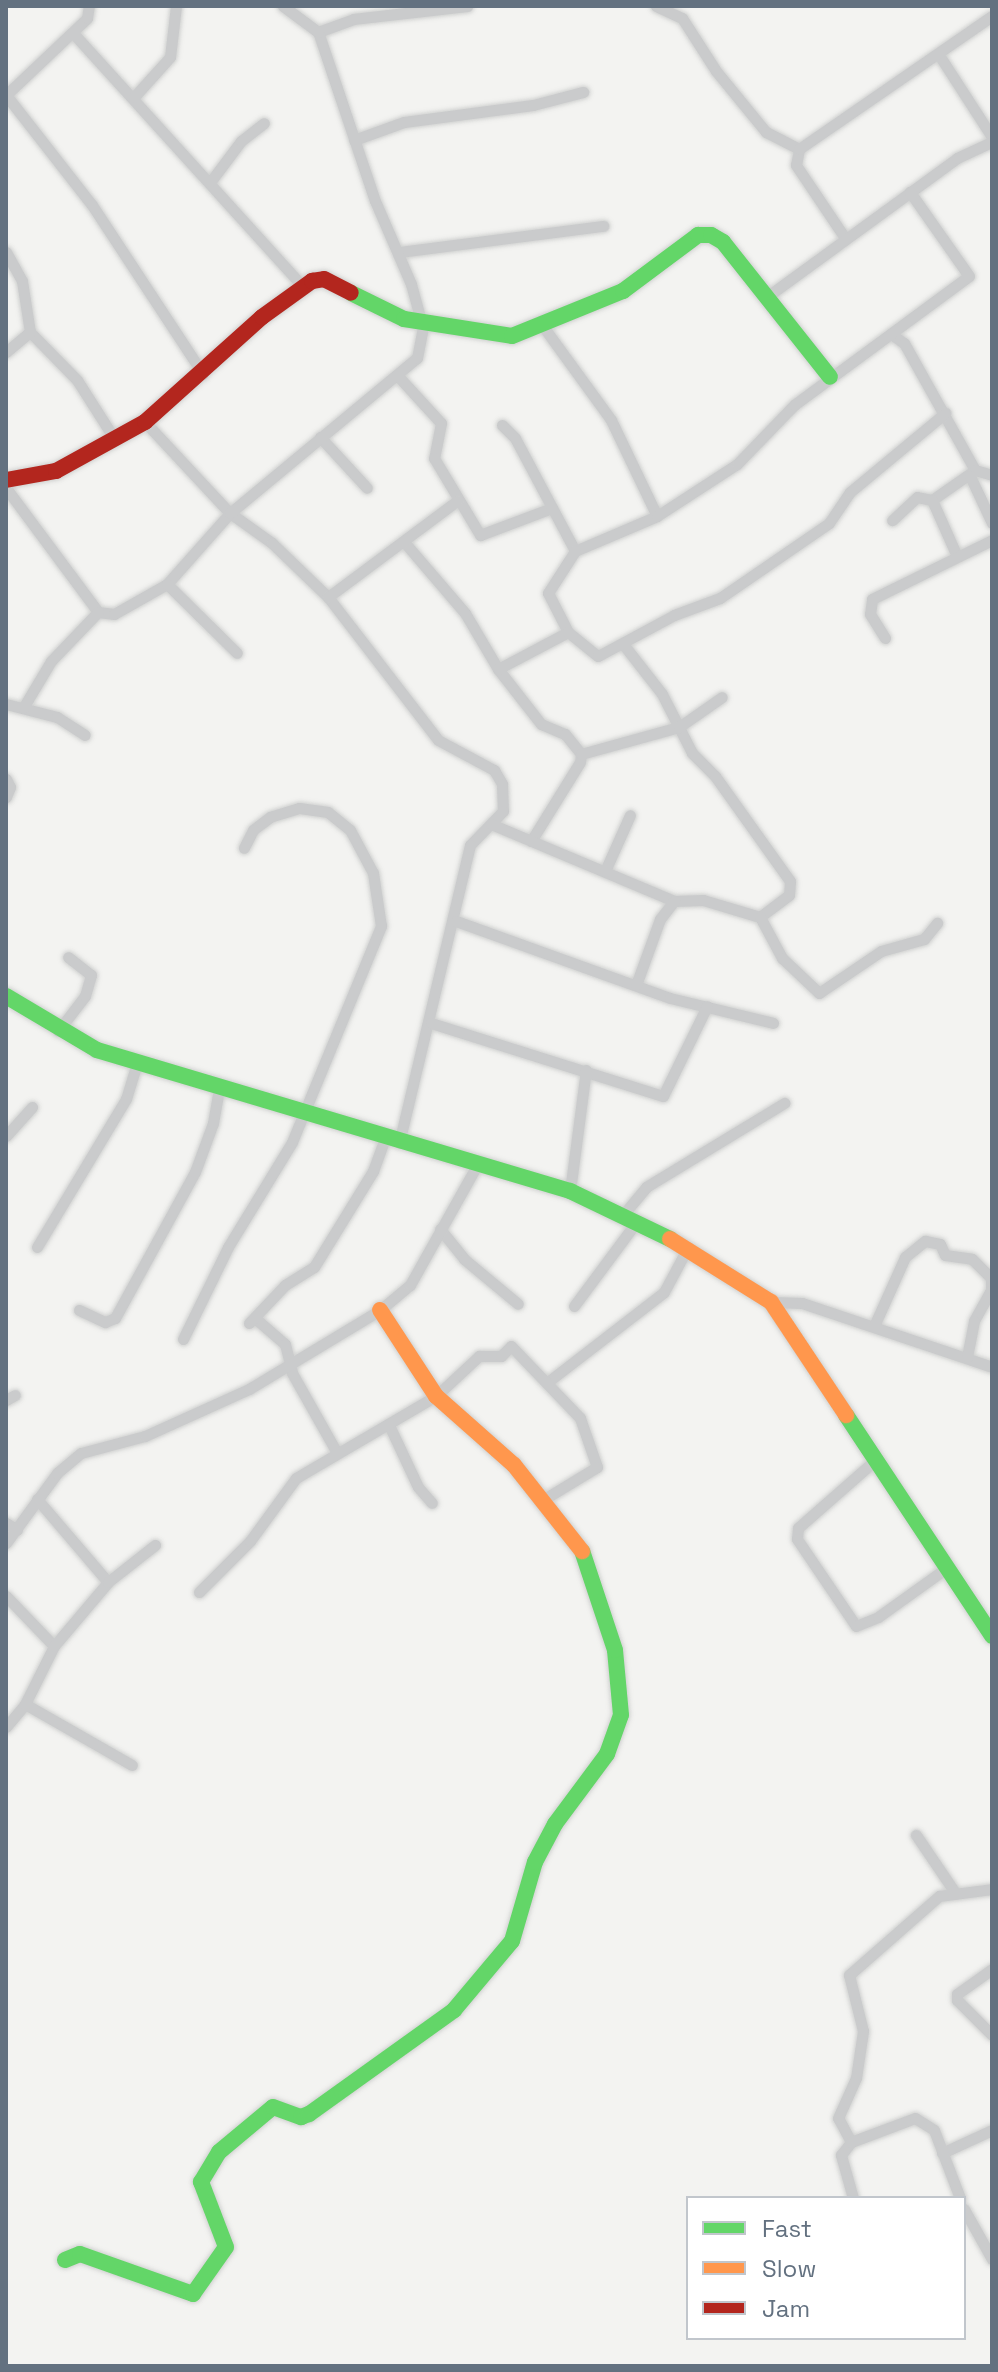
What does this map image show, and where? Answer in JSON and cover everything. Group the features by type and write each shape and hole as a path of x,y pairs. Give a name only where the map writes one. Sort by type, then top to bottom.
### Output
{"street":[{"path":"89,6 87,18 6,95 92,205 203,374"},
{"path":"134,97 170,57 176,6"},
{"path":"6,488 98,612 114,614 167,584 230,513 417,358 423,328 399,252 354,140 318,32 283,6"},
{"path":"351,6 353,19"},
{"path":"318,32 353,19 467,6"},
{"path":"653,8 682,18 716,71 766,132 799,149"},
{"path":"845,238 796,165 799,149 992,16"},
{"path":"73,33 211,181 303,287"},
{"path":"768,296 957,158 992,139 939,55"},
{"path":"354,140 404,122 533,105 583,92"},
{"path":"211,181 241,141 264,123"},
{"path":"910,192 969,276 830,377 737,464 657,516 575,551 548,593 568,632 598,656 674,615 720,598 829,523 850,492 945,413"},
{"path":"399,252 603,226"},
{"path":"6,480 56,471 145,422 203,374 262,317 303,287 324,279 404,319 418,317 512,336 623,291 698,235 723,242 830,377"},
{"path":"6,252 22,281 30,332 77,380 114,438"},
{"path":"542,325 611,420 657,516"},
{"path":"6,352 30,332"},
{"path":"891,334 904,343 945,413 992,523"},
{"path":"397,375 441,423 434,458 480,535 552,508"},
{"path":"145,422 230,513 272,543 328,597 438,740 494,770 506,799 491,824 470,845 456,921 431,1023 392,1141 314,1267 285,1285 253,1321 285,1344 290,1361 337,1453"},
{"path":"502,425 515,438 575,551"},
{"path":"320,437 367,488"},
{"path":"892,520 917,497 932,500 973,473 992,475"},
{"path":"328,597 405,543 458,500"},
{"path":"932,500 956,554"},
{"path":"885,638 870,614 872,599 923,578 956,554 992,540"},
{"path":"405,543 465,613 498,669 541,724 565,734 581,754 580,762 531,841"},
{"path":"167,584 237,653"},
{"path":"23,708 51,661 98,612"},
{"path":"498,669 568,632"},
{"path":"623,644 640,661 692,753 715,776 790,881 789,895 760,917"},
{"path":"581,754 614,743 630,744 665,727 679,727 722,697"},
{"path":"6,704 57,717 85,735"},
{"path":"6,779 10,787 6,797"},
{"path":"183,1339 228,1247 283,1160 381,926 381,902 359,844 328,812 299,808 270,817 253,830 244,848"},
{"path":"605,871 630,815"},
{"path":"491,824 674,901 703,900 760,917 782,958 819,993 881,951 924,939 937,923"},
{"path":"636,985 660,919 674,901"},
{"path":"456,921 636,985 773,1023"},
{"path":"58,1031 85,996 91,975 68,957"},
{"path":"6,996 58,1031 137,1063 392,1141 477,1165 522,1173 570,1191 688,1247 771,1302 945,1569 985,1613 992,1636"},
{"path":"431,1023 666,1095 707,1006"},
{"path":"37,1247 126,1099 137,1063"},
{"path":"570,1191 586,1070"},
{"path":"79,1310 105,1322 115,1318 195,1172 213,1123 219,1088"},
{"path":"574,1306 629,1220 646,1187 784,1103"},
{"path":"6,1136 32,1107"},
{"path":"6,1543 37,1499 81,1453 145,1436 249,1389 290,1361 380,1310 410,1285 477,1165"},
{"path":"440,1229 464,1259 518,1304"},
{"path":"874,1326 905,1257 925,1241 940,1244 945,1255 972,1259 991,1278 967,1356"},
{"path":"549,1381 664,1292 688,1247"},
{"path":"771,1302 802,1303 967,1356 992,1367"},
{"path":"65,2260 80,2254 193,2294 226,2247 201,2182 231,2138 273,2107 301,2117 318,2109 343,2086 454,2010 512,1941 535,1862 555,1824 607,1754 621,1715 615,1650 588,1559 514,1465 436,1396 380,1310"},
{"path":"199,1592 250,1541 296,1478 436,1396 479,1356 501,1356 511,1346 549,1381 580,1418 597,1467 541,1501"},
{"path":"389,1425 418,1487 432,1503"},
{"path":"873,1462 798,1528 797,1539 856,1626 878,1617 945,1569"},
{"path":"37,1499 108,1582"},
{"path":"6,1523 17,1530"},
{"path":"6,1727 25,1704 54,1646 108,1582 155,1545"},
{"path":"6,1596 54,1646"},
{"path":"25,1704 132,1765"},
{"path":"916,1835 954,1891"},
{"path":"851,2142 838,2118 856,2078 863,2031 849,1975 891,1933 954,1891 992,1889"},
{"path":"992,1969 957,1994 957,2000 992,2035"},
{"path":"852,2196 841,2155 851,2142 915,2118 934,2130 959,2196"},
{"path":"942,2153 992,2130"},
{"path":"966,2213 992,2259"}],"traffic: fast":[{"path":"351,293 404,319 512,336 623,291 698,235 711,235 723,242 830,377"},
{"path":"6,996 97,1050 570,1191 670,1239"},
{"path":"846,1415 992,1636"},
{"path":"65,2260 80,2254 193,2294 226,2247 201,2182 219,2152 273,2107 301,2117 309,2114 454,2010 512,1941 535,1862 555,1824 607,1754 621,1715 615,1650 582,1551"}],"traffic: slow":[{"path":"670,1239 771,1302 846,1415"},
{"path":"380,1310 436,1396 514,1465 582,1551"}],"traffic: jam":[{"path":"6,480 56,471 145,422 262,317 312,281 324,279 351,293"}]}
